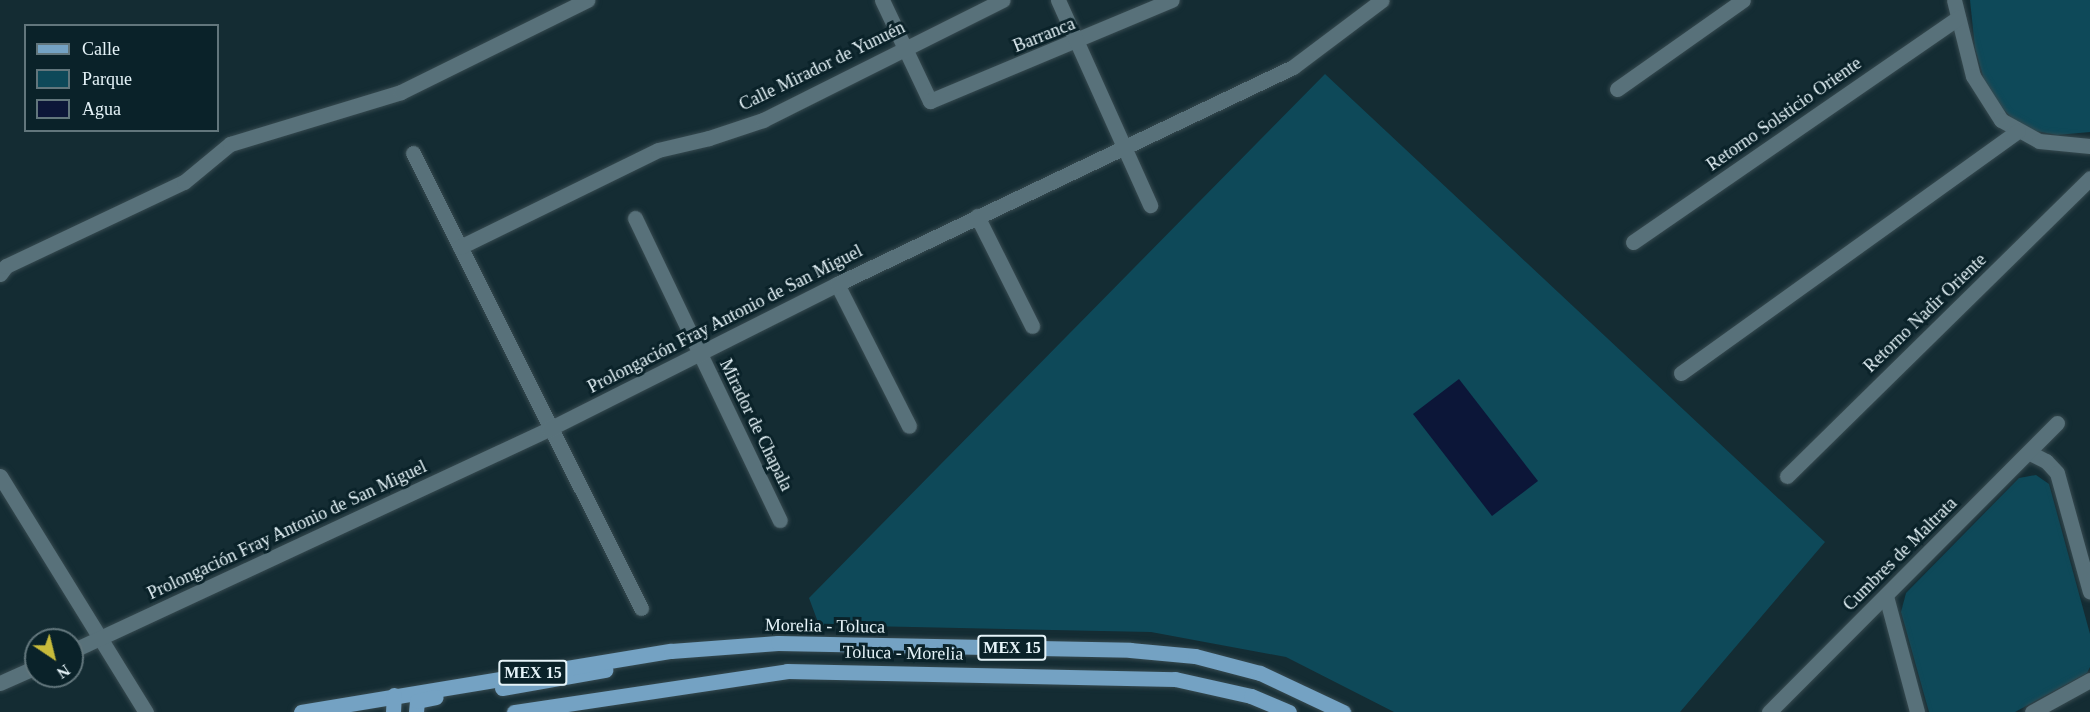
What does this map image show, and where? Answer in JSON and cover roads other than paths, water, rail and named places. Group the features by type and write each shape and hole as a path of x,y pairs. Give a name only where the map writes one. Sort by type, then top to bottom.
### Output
{"main road":[{"name":"Morelia - Toluca","path":"301,712 394,694 671,651 778,643 1140,651 1195,656 1260,673 1343,712"},
{"path":"416,712 415,704 420,699 579,677 671,651"},
{"name":"Toluca - Morelia","path":"514,712 787,671 1175,680 1251,696 1289,712"},
{"path":"393,712 394,694"}],"street":[{"path":"0,274 6,266 184,182 230,144 401,92 587,0"},
{"path":"882,0 904,47"},
{"name":"Calle Mirador de Yunuén","path":"460,248 658,150 709,138 763,120 904,47 1003,0"},
{"path":"1058,0 1150,205"},
{"name":"Barranca","path":"904,47 930,101 1078,42 1172,0"},
{"name":"Prolongación Fray Antonio de San Miguel","path":"84,645 549,429 837,284 1124,145 1293,67 1382,0"},
{"path":"1617,89 1743,0"},
{"path":"1954,0 1973,76 1986,100 2001,120 2039,141 2090,146"},
{"name":"Retorno Solsticio Oriente","path":"1633,242 1958,18"},
{"path":"1681,373 2018,130"},
{"path":"413,153 549,429 641,608"},
{"name":"Retorno Nadir Oriente","path":"1787,476 2090,178"},
{"path":"977,216 1032,326"},
{"name":"Mirador de Chapala","path":"635,218 780,520"},
{"path":"837,284 909,426"},
{"name":"Cumbres de Maltrata","path":"1769,712 2030,453 2057,423"},
{"path":"2030,453 2046,461 2057,473 2090,592"},
{"path":"0,476 146,712"},
{"path":"1886,596 1917,712"},
{"path":"0,683 24,672"},
{"path":"2032,712 2090,680"}],"water":[{"path":"1459,379 1538,481 1492,516 1413,414"}]}
